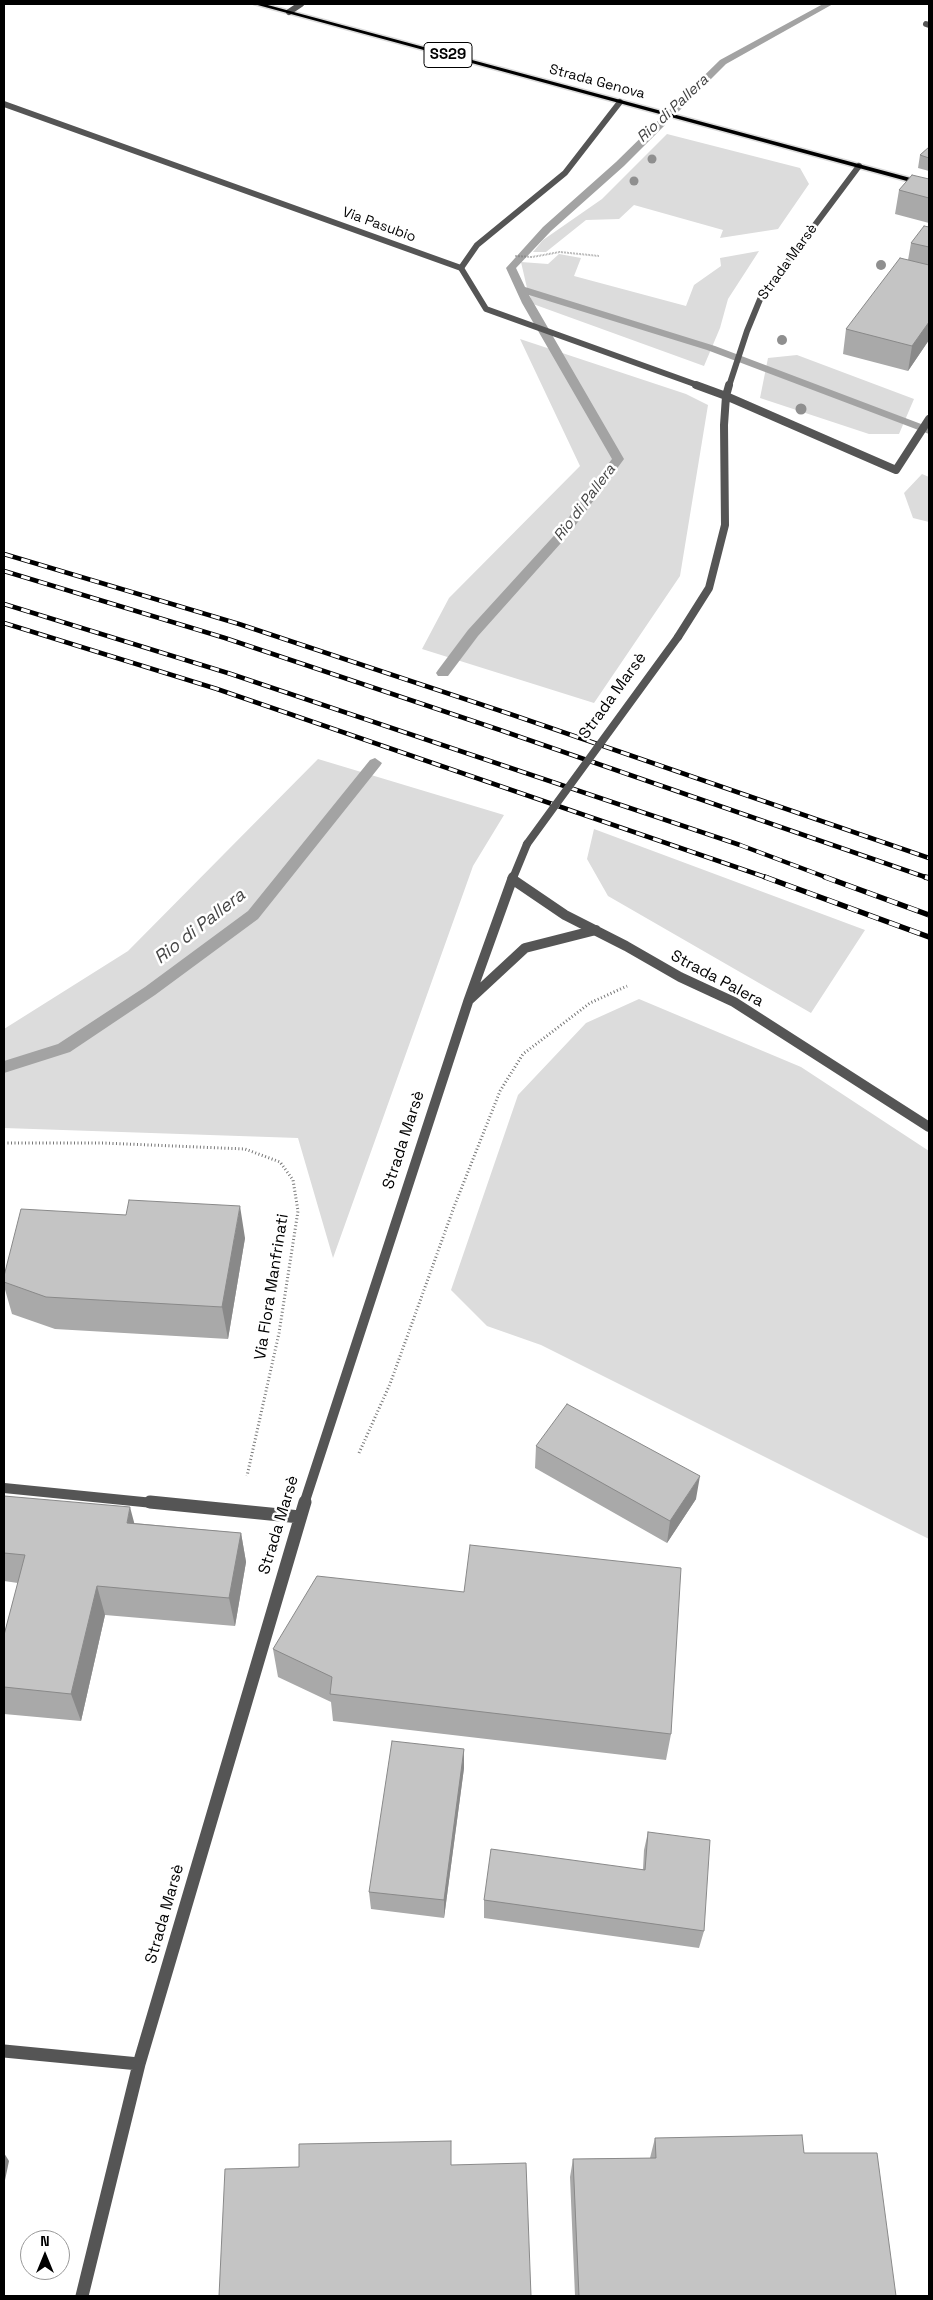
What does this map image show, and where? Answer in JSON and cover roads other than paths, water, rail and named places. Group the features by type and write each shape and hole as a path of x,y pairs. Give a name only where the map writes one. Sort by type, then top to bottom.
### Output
{"main road":[{"name":"Strada Genova","path":"257,4 929,185"}],"street":[{"path":"289,12 301,4"},
{"path":"620,102 565,172 477,245 461,268 486,309 726,396 896,470 929,419"},
{"name":"Via Pasubio","path":"4,104 461,268"},
{"name":"Strada Marsè","path":"82,2296 139,2064 300,1516 468,1002 512,878 527,844 678,637 709,588 725,525 724,425 726,396 747,331 760,297 859,166"},
{"name":"Strada Palera","path":"512,878 565,914 680,977 734,1002 929,1128"},
{"name":"Strada Marsè","path":"468,1002 525,948 596,930"},
{"path":"4,1488 256,1514 300,1516"},
{"path":"4,2051 139,2064"}],"waterway":[{"name":"Rio di Pallera","path":"521,289 511,268 547,229 620,164 723,62 829,4"},
{"name":"Rio di Pallera","path":"443,673 473,633 565,531 618,459 521,289"},
{"name":"Rio di Pallera","path":"521,289 711,348 929,431"},
{"name":"Rio di Pallera","path":"4,1067 64,1048 150,991 253,915 375,763"}],"railway":[{"path":"4,554 239,624 513,715 929,858"},
{"path":"4,571 225,638 500,730 925,877"},
{"path":"4,604 231,674 740,845 828,878"},
{"path":"4,623 217,689 768,878"},
{"path":"765,877 929,937"},
{"path":"825,877 929,915"}]}
